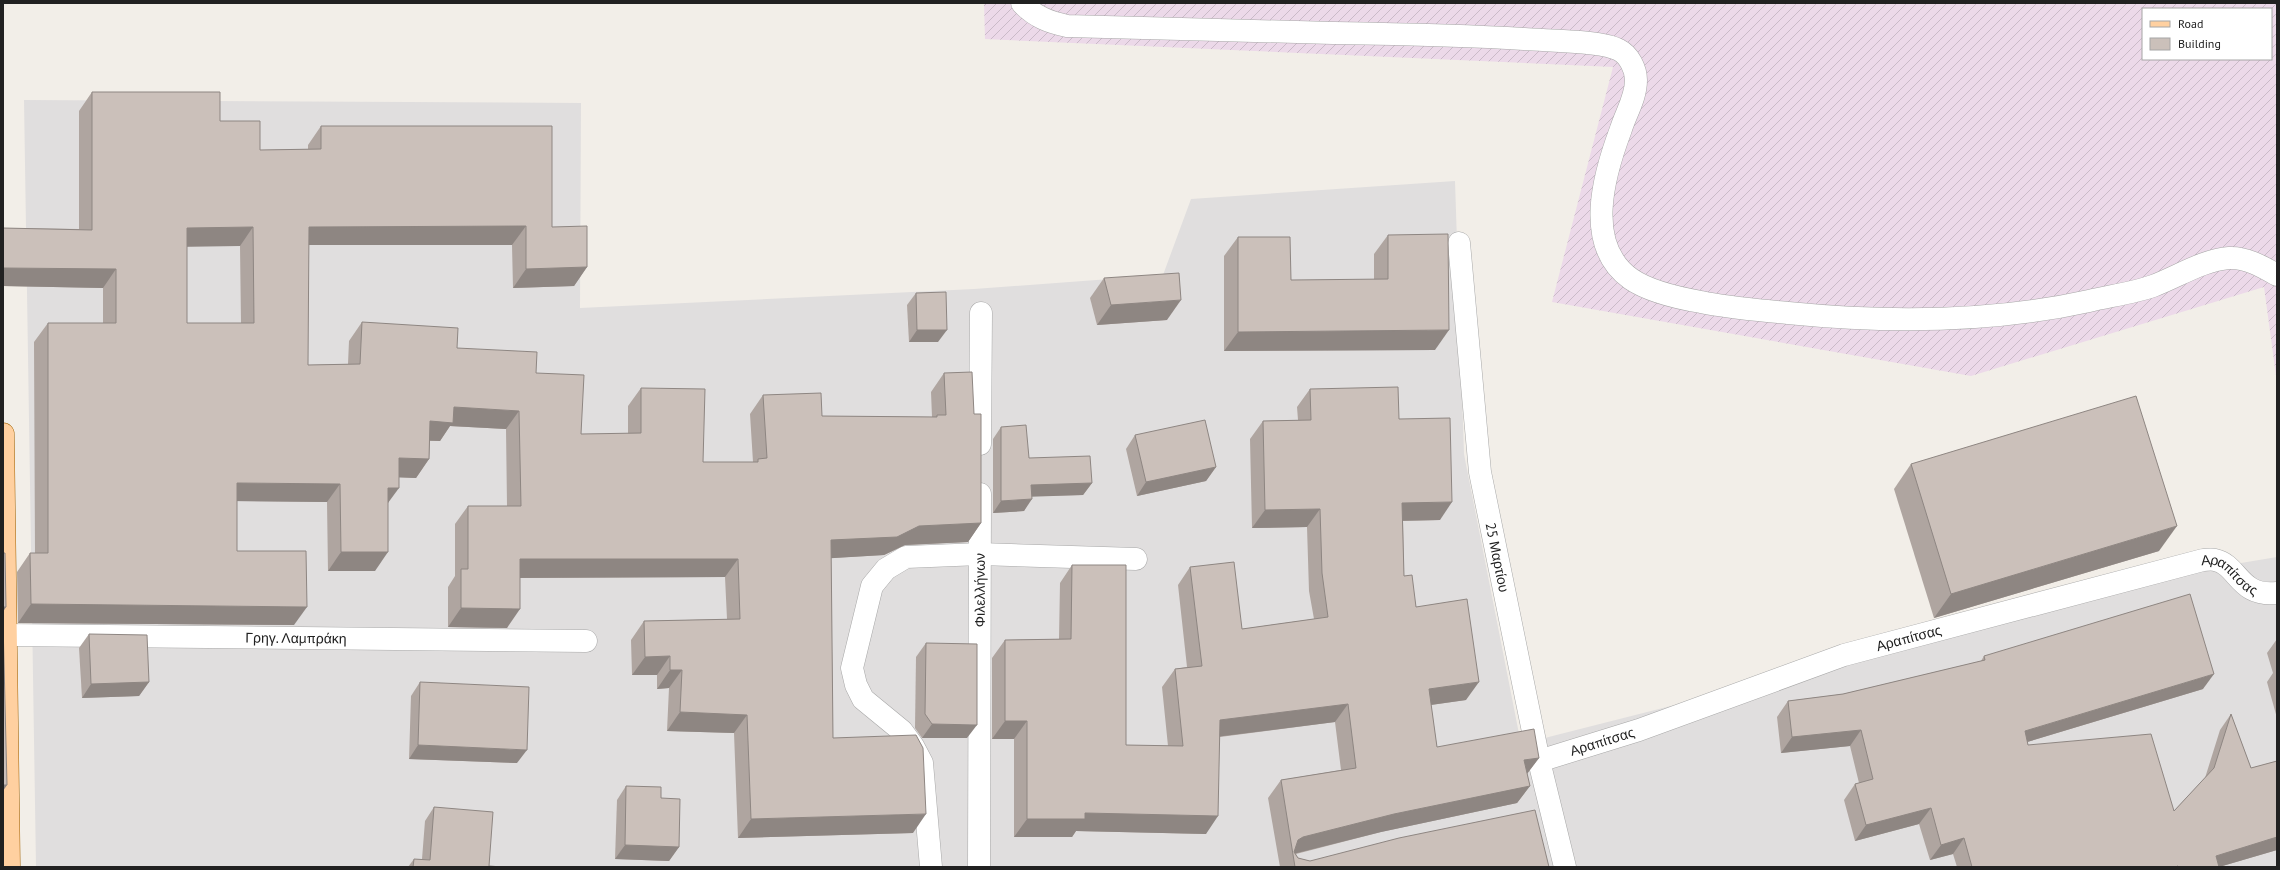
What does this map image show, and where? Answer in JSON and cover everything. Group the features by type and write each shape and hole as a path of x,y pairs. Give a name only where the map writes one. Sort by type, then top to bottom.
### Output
{"main road":[{"path":"3,434 9,867"}],"street":[{"path":"1022,3 1028,10 1048,22 1068,26 1482,36 1583,43 1618,49 1625,55 1636,76 1634,97 1620,130 1603,193 1601,212 1602,232 1612,257 1620,269 1633,281 1663,293 1700,302 1845,319 1977,318 2058,308 2149,288 2206,264 2230,258 2254,263 2277,275"},
{"name":"25 Μαρτίου","path":"1460,243 1480,472 1539,761 1565,867"},
{"name":"Φιλελλήνων","path":"979,867 981,313"},
{"path":"931,867 922,763 913,746 902,731 863,699 856,685 852,668 872,586 886,569 906,557 980,554 1136,559"},
{"name":"Αραπίτσας","path":"1539,761 1639,730 1844,656 2202,560 2216,560 2226,566 2247,586 2261,593 2277,593"},
{"name":"Γρηγ. Λαμπράκη","path":"6,634 586,641"},
{"path":"1530,814 1552,809"}],"shaded area":[{"path":"984,3 2277,3 2277,383 2264,287 1971,376 1552,302 1613,67 985,39"},
{"path":"24,100 581,103 580,308 974,289 1163,275 1191,199 1455,181 1464,454 1521,744 2217,567 2277,557 2277,867 36,867"}],"building":[{"path":"92,92 220,92 220,121 260,121 260,150 321,149 321,126 552,126 552,227 587,226 587,267 526,269 526,226 309,227 308,365 360,364 362,322 458,328 457,348 537,352 536,373 584,375 581,434 641,433 641,388 705,389 703,462 758,462 758,459 767,458 763,395 821,393 822,416 937,417 937,415 946,415 944,373 972,372 974,414 981,414 981,523 919,526 897,537 831,540 833,738 916,735 923,748 926,814 751,819 747,715 680,712 682,670 670,670 670,656 645,657 644,621 740,619 738,559 520,559 520,609 461,608 461,569 468,569 468,506 521,506 519,411 454,407 453,423 430,421 429,459 399,458 399,488 388,488 388,552 341,552 340,484 237,483 237,551 306,551 307,607 31,604 30,553 48,553 48,323 116,323 116,269 3,268 3,228 92,230","holes":["253,227 254,323 187,323 187,228"]},
{"path":"1448,234 1449,330 1238,332 1238,237 1290,237 1291,280 1388,279 1388,235"},
{"path":"1179,273 1181,300 1111,305 1104,278"},
{"path":"946,292 947,330 917,330 916,293"},
{"path":"1398,387 1399,419 1450,418 1452,502 1402,503 1404,576 1412,575 1416,607 1467,599 1479,682 1429,689 1437,747 1534,729 1539,758 1524,760 1530,786 1394,814 1303,837 1298,840 1294,852 1298,858 1310,861 1399,838 1535,810 1549,867 1295,867 1281,780 1356,768 1348,704 1220,720 1218,816 1085,813 1085,819 1027,819 1027,721 1005,721 1005,640 1071,639 1072,565 1126,565 1126,745 1183,746 1175,669 1202,666 1190,567 1234,562 1242,629 1328,617 1322,573 1320,509 1265,510 1263,421 1311,420 1310,389"},
{"path":"2136,396 2177,526 1951,594 1911,464"},
{"path":"1205,420 1216,467 1146,482 1135,435"},
{"path":"1026,425 1029,458 1090,456 1092,483 1031,485 1032,499 1001,501 1001,427"},
{"path":"3,553 5,553 6,607 3,607"},
{"path":"2190,594 2214,674 2025,731 2028,745 2151,734 2174,811 2214,768 2231,714 2251,768 2277,761 2277,837 2216,856 2219,867 1972,867 1964,838 1941,845 1931,808 1866,825 1855,784 1873,779 1861,730 1792,737 1788,701 1843,694 1985,660 1984,656"},
{"path":"3,621 7,785 3,785"},
{"path":"89,634 147,635 149,682 91,684"},
{"path":"926,643 977,644 977,725 932,724 925,714"},
{"path":"420,682 529,687 527,750 418,745"},
{"path":"626,786 661,787 661,798 680,799 679,847 625,845"},
{"path":"434,807 493,812 489,866 502,867 413,867 414,859 430,860"}]}
